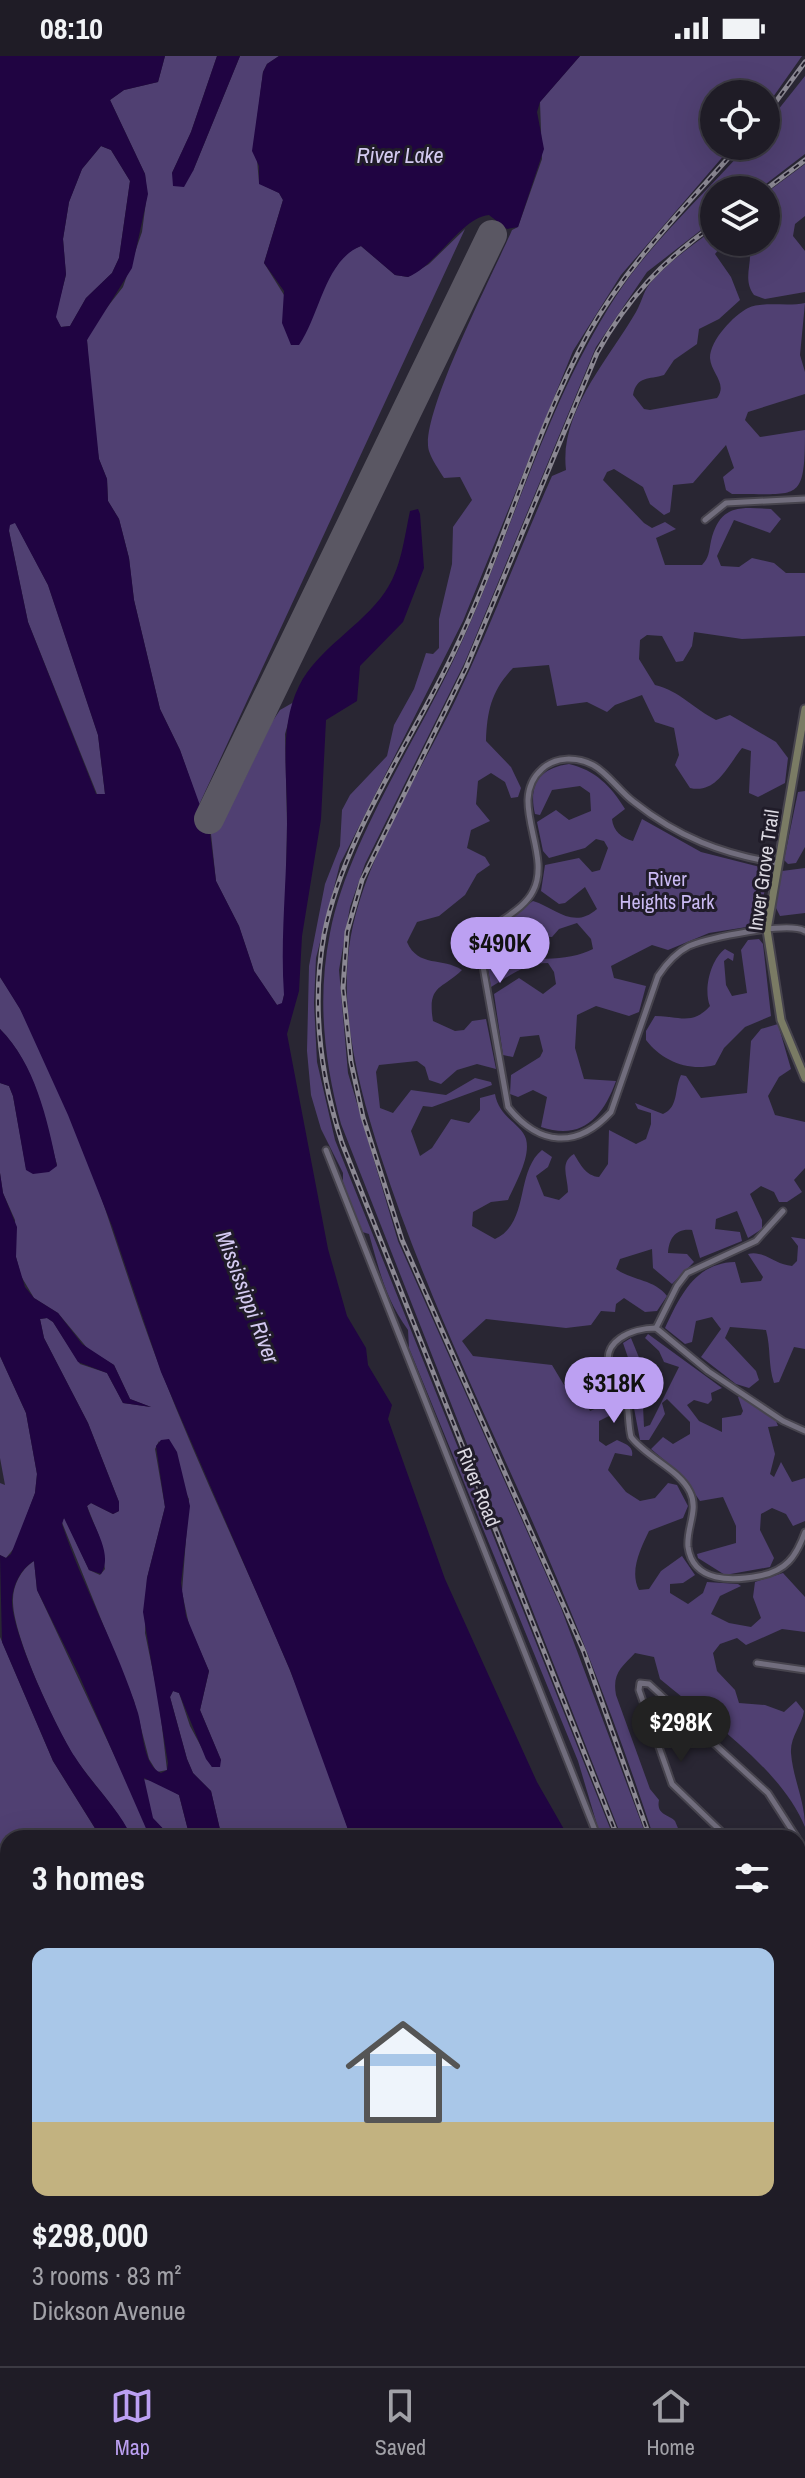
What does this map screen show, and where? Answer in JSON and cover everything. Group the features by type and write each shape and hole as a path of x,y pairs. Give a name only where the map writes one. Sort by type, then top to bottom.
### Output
{"street":[{"path":"705,520 726,503 805,499"},
{"name":"Inver Grove Trail","path":"805,709 767,930 781,1020 805,1078"},
{"path":"777,863 733,856 671,829 620,791 595,766 572,757 549,764 539,771 530,786 529,799 539,873 535,889 526,903 484,935 481,955 508,1107 521,1124 558,1140 597,1128 611,1112 658,976 670,959 689,946 787,926 805,931"},
{"name":"River Road","path":"326,1150 595,1830"},
{"path":"656,1328 687,1273 756,1241 783,1211"},
{"path":"805,1431 783,1421 708,1371 656,1328 639,1328 617,1339 609,1354 609,1368 627,1402 631,1437 642,1451 680,1479 690,1491 694,1507 688,1547 696,1565 721,1580 765,1575 789,1564 805,1532"},
{"path":"757,1663 805,1670"},
{"path":"719,1830 672,1784 639,1690 640,1683 649,1684 768,1793 793,1830"}],"green space":[{"path":"165,56 217,56 191,132 172,173 193,171 240,56 279,56 267,64 263,72 255,136 259,183 279,193 283,200 264,263 284,295 336,267 346,252 361,246 395,275 408,277 429,264 465,229 199,805 180,750 160,709 134,600 129,558 119,519 108,501 107,479 99,459 92,416 87,340 91,328 123,287 142,232 147,194 145,174 110,100 124,90 158,82"},
{"path":"580,56 802,56 780,87 780,80 700,80 700,160 720,160 706,176 700,176 700,183 621,275 573,351 463,621 340,864 316,958 314,1003 317,1062 335,1140 611,1830 599,1830 578,1761 409,1348 408,1330 388,1296 369,1234 359,1231 343,1173 321,1129 311,1095 307,1051 309,966 325,884 340,846 342,810 350,795 387,756 394,725 414,689 426,653 433,654 439,648 439,619 452,564 453,527 472,500 460,477 444,478 430,454 429,434 435,408 476,308 512,230 518,227 542,159 540,102"},
{"path":"805,76 805,154 776,176 719,176 734,160 780,160 780,107"},
{"path":"101,146 111,150 130,181 119,258 112,273 86,298 70,326 61,327 55,317 66,275 63,239 69,202 82,169"},
{"path":"805,164 805,216 795,224 793,236 805,251 805,292 765,299 754,295 750,289 750,256 780,256 780,183"},
{"path":"700,196 700,231 647,272 596,347 465,662 365,864 350,907 339,970 348,1073 398,1241 561,1608 644,1830 619,1830 341,1124 330,1077 323,1005 330,933 351,864 366,829 454,659 568,383 616,296 662,237"},
{"path":"700,240 700,256 716,256 731,277 740,300 719,319 699,329 697,344 674,360 664,375 644,379 637,384 633,395 644,409 717,398 721,388 711,363 711,351 730,322 742,311 754,306 805,303 800,355 805,372 805,394 748,412 745,420 760,437 805,430 803,472 794,490 772,494 732,494 726,490 723,477 734,468 726,445 693,483 673,485 670,512 664,515 650,504 643,487 614,469 607,472 603,480 644,523 652,528 665,522 676,529 656,538 665,565 702,565 720,520 733,510 771,509 781,519 770,533 734,520 717,556 721,566 739,567 752,558 774,563 786,573 805,573 805,636 742,639 694,632 692,646 683,661 676,662 662,636 647,635 640,640 639,659 655,685 672,691 716,720 730,715 776,742 788,758 785,783 758,797 749,793 751,751 742,748 714,783 699,789 690,788 675,765 679,755 674,728 655,722 642,695 615,705 607,712 587,702 557,706 549,665 513,668 492,701 486,741 511,767 521,788 518,797 511,798 505,782 491,773 478,781 476,804 490,821 471,830 467,848 485,857 490,865 477,874 465,895 439,916 417,922 407,942 418,956 462,970 434,994 433,1021 455,1031 464,1030 472,1021 486,1019 496,1069 477,1064 457,1070 441,1084 429,1080 425,1067 417,1061 379,1065 376,1072 380,1108 393,1113 411,1090 446,1095 475,1078 491,1082 492,1085 432,1107 423,1106 411,1131 420,1156 432,1148 451,1119 469,1123 480,1110 480,1098 495,1094 501,1109 524,1134 527,1146 522,1170 508,1200 491,1202 473,1212 472,1226 495,1239 513,1221 528,1171 542,1150 552,1157 548,1167 536,1176 544,1196 559,1200 568,1192 566,1166 569,1158 574,1154 587,1172 599,1177 608,1164 609,1130 636,1144 646,1139 651,1113 638,1109 635,1103 663,1114 668,1111 674,1102 681,1075 686,1076 701,1098 747,1093 751,1041 761,1029 778,1024 791,1069 779,1077 768,1096 775,1115 805,1122 805,1168 794,1180 802,1192 787,1202 779,1202 774,1192 761,1186 750,1194 762,1220 762,1229 748,1238 737,1211 716,1219 715,1229 740,1232 742,1241 700,1258 692,1230 678,1232 670,1243 668,1253 687,1254 694,1262 672,1284 653,1268 652,1249 620,1259 616,1269 656,1286 667,1296 657,1311 645,1312 624,1298 616,1304 615,1312 601,1311 591,1325 566,1328 486,1319 462,1341 473,1356 552,1365 564,1385 580,1391 590,1411 599,1407 609,1395 619,1403 621,1410 599,1421 599,1441 606,1446 617,1440 626,1444 632,1456 615,1453 608,1470 626,1492 640,1501 655,1498 668,1483 677,1485 688,1506 683,1518 649,1531 636,1567 639,1590 649,1589 661,1571 682,1556 695,1575 683,1583 670,1584 670,1593 688,1604 703,1593 707,1582 741,1586 720,1596 711,1614 729,1623 751,1627 761,1618 753,1597 755,1582 783,1573 805,1597 805,1632 782,1629 746,1645 737,1638 720,1644 713,1653 717,1671 735,1690 739,1703 765,1705 784,1712 796,1701 804,1711 791,1753 805,1827 794,1805 761,1765 660,1679 654,1657 635,1653 617,1676 616,1695 650,1789 659,1800 659,1809 675,1821 679,1830 651,1830 580,1635 451,1338 397,1203 359,1080 347,1001 349,948 355,916 378,852 469,671 552,476 566,470 570,427 578,407 636,312 645,291 660,273"},
{"path":"15,522 48,585 98,735 105,794 97,794 28,622 9,531 9,525"},
{"path":"294,702 285,734 284,995 282,1004 277,1005 254,971 239,926 216,881 211,834 243,782 272,722 280,710"},
{"name":"River Heights Park","path":"569,764 602,780 614,793 625,809 612,819 616,830 625,838 633,841 642,819 701,852 768,869 759,925 709,933 668,950 652,945 611,966 614,978 646,986 639,1012 629,1016 596,1006 577,1015 575,1048 584,1079 616,1081 605,1105 589,1123 568,1131 555,1131 541,1127 547,1097 533,1090 518,1097 510,1094 511,1075 540,1057 543,1051 539,1035 520,1037 513,1057 503,1055 494,994 519,978 543,994 556,984 554,972 548,963 532,965 491,987 487,963 490,954 500,951 553,959 593,949 591,939 577,923 559,929 552,937 533,936 527,941 538,945 537,951 511,941 490,938 499,925 533,901 572,918 580,918 597,909 585,887 565,903 559,904 541,891 545,865 579,858 592,872 600,870 608,848 604,841 596,839 585,848 549,858 543,851 537,822 556,810 569,820 591,811 590,793 580,786 552,790 540,815 535,814 533,794 538,779 550,769"},
{"path":"805,791 805,847 796,863 788,864 784,860 798,792"},
{"path":"805,868 805,913 780,916 775,906 782,871"},
{"path":"759,939 763,944 771,1016 745,1027 724,1048 715,1065 686,1066 668,1059 652,1047 646,1040 646,1031 655,1016 691,1018 710,1006 707,991 710,975 725,949 734,954 733,961 728,958 724,961 726,985 732,996 747,993 741,950 748,940"},
{"path":"0,977 28,1022 72,1118 160,1368 273,1630 322,1752 348,1830 220,1830 211,1791 193,1773 187,1759 170,1697 173,1691 179,1693 190,1726 212,1767 221,1760 200,1710 209,1671 189,1625 182,1592 189,1499 159,1441 155,1449 165,1507 147,1578 145,1633 159,1701 167,1770 157,1772 149,1759 134,1701 61,1520 65,1518 89,1570 100,1575 105,1569 99,1536 87,1506 91,1503 113,1514 119,1511 119,1502 88,1423 44,1338 40,1319 47,1318 53,1322 80,1364 107,1373 123,1403 151,1407 130,1399 114,1365 88,1349 58,1313 34,1298 21,1276 16,1257 15,1220 3,1193 0,1173 0,1083 9,1086 13,1096 26,1168 57,1165 31,1076 0,1029"},
{"path":"791,1237 805,1239 805,1349 794,1347 779,1382 774,1383 766,1330 730,1327 725,1338 756,1371 759,1380 749,1388 736,1384 701,1357 721,1329 712,1317 696,1321 692,1342 685,1344 665,1328 683,1293 709,1268 735,1262 741,1283 761,1281 763,1277 748,1254 759,1254 792,1266 797,1261 798,1246"},
{"path":"648,1334 722,1388 711,1393 712,1400 708,1404 694,1400 687,1405 699,1421 722,1432 722,1418 741,1415 743,1411 738,1397 741,1396 776,1421 778,1426 768,1427 775,1454 770,1474 774,1477 781,1462 792,1482 805,1478 805,1521 793,1526 786,1514 772,1508 761,1514 760,1530 774,1558 770,1567 725,1575 698,1558 697,1554 736,1543 736,1526 723,1497 700,1501 681,1474 651,1449 663,1437 673,1444 690,1434 690,1422 667,1399 662,1403 665,1414 649,1440 640,1440 630,1387 634,1375 623,1343 631,1338 647,1377 644,1427 650,1425 679,1367 664,1362 659,1351 645,1338"},
{"path":"0,1356 26,1413 37,1474 35,1493 15,1547 6,1558 0,1555 0,1483 5,1485 0,1458"},
{"path":"34,1561 37,1590 149,1830 128,1830 75,1758 57,1726 37,1682 15,1618 14,1591 25,1569"},
{"path":"0,1637 53,1761 96,1830 0,1830"},
{"path":"143,1779 157,1782 179,1795 188,1830 164,1830 152,1818"}],"water":[{"name":"Mississippi River","path":"0,56 165,56 158,82 124,90 110,100 145,174 148,194 132,268 87,340 99,459 107,479 108,501 119,519 129,558 134,600 160,709 180,750 210,833 216,881 239,926 254,971 277,1005 282,1003 284,995 286,736 292,702 307,672 317,660 385,592 398,564 410,511 418,509 420,514 424,568 403,622 360,666 357,701 326,720 321,819 302,936 299,991 287,1034 328,1249 347,1316 366,1348 368,1365 392,1405 388,1419 445,1579 537,1782 564,1830 348,1830 290,1670 161,1372 112,1226 68,1115 20,1009 0,977","holes":["101,146 111,150 130,181 119,258 112,273 86,298 70,326 61,327 56,317 66,274 63,239 69,202 82,169","15,523 48,585 98,735 105,794 96,794 28,622 10,525"]},
{"path":"217,56 240,56 193,171 184,187 173,186 172,173 191,132"},
{"name":"River Lake","path":"279,56 580,56 540,102 537,112 544,149 518,227 507,229 489,215 479,218 459,232 429,263 408,277 395,275 361,246 339,263 299,345 291,345 282,323 284,291 264,263 283,200 279,193 259,184 259,166 252,151 263,72 267,64"},
{"path":"0,1029 22,1058 38,1093 57,1166 49,1172 33,1174 26,1170 13,1096 9,1086 0,1083"},
{"path":"0,1173 3,1193 17,1227 16,1257 25,1287 34,1298 58,1313 82,1344 114,1365 130,1399 151,1407 123,1403 107,1373 78,1362 53,1322 47,1318 40,1319 44,1338 88,1423 119,1502 119,1511 113,1514 91,1503 87,1506 104,1549 101,1574 89,1570 64,1518 62,1524 130,1689 147,1755 161,1773 167,1770 168,1763 143,1612 147,1578 165,1507 156,1446 161,1440 169,1439 177,1452 190,1506 181,1583 186,1616 209,1671 200,1710 221,1760 220,1767 212,1767 206,1759 179,1693 173,1691 170,1697 187,1759 193,1773 211,1791 220,1830 188,1830 179,1795 144,1778 153,1818 164,1830 147,1830 79,1675 37,1590 34,1561 21,1574 13,1591 12,1603 20,1638 37,1682 67,1743 128,1830 96,1830 53,1761 2,1642 0,1555 6,1558 11,1554 35,1493 37,1474 26,1413 0,1356"}],"runway":[{"path":"209,819 492,235"}],"railway":[{"path":"780,96 805,62"},
{"path":"615,1830 342,1143 323,1066 318,988 324,935 346,863 379,792 452,656 568,373 588,334 621,283 727,160"},
{"path":"780,179 805,160"},
{"path":"647,1830 584,1652 402,1240 363,1117 351,1062 343,988 347,932 362,880 466,668 597,353 621,315 648,282 700,236"}]}
